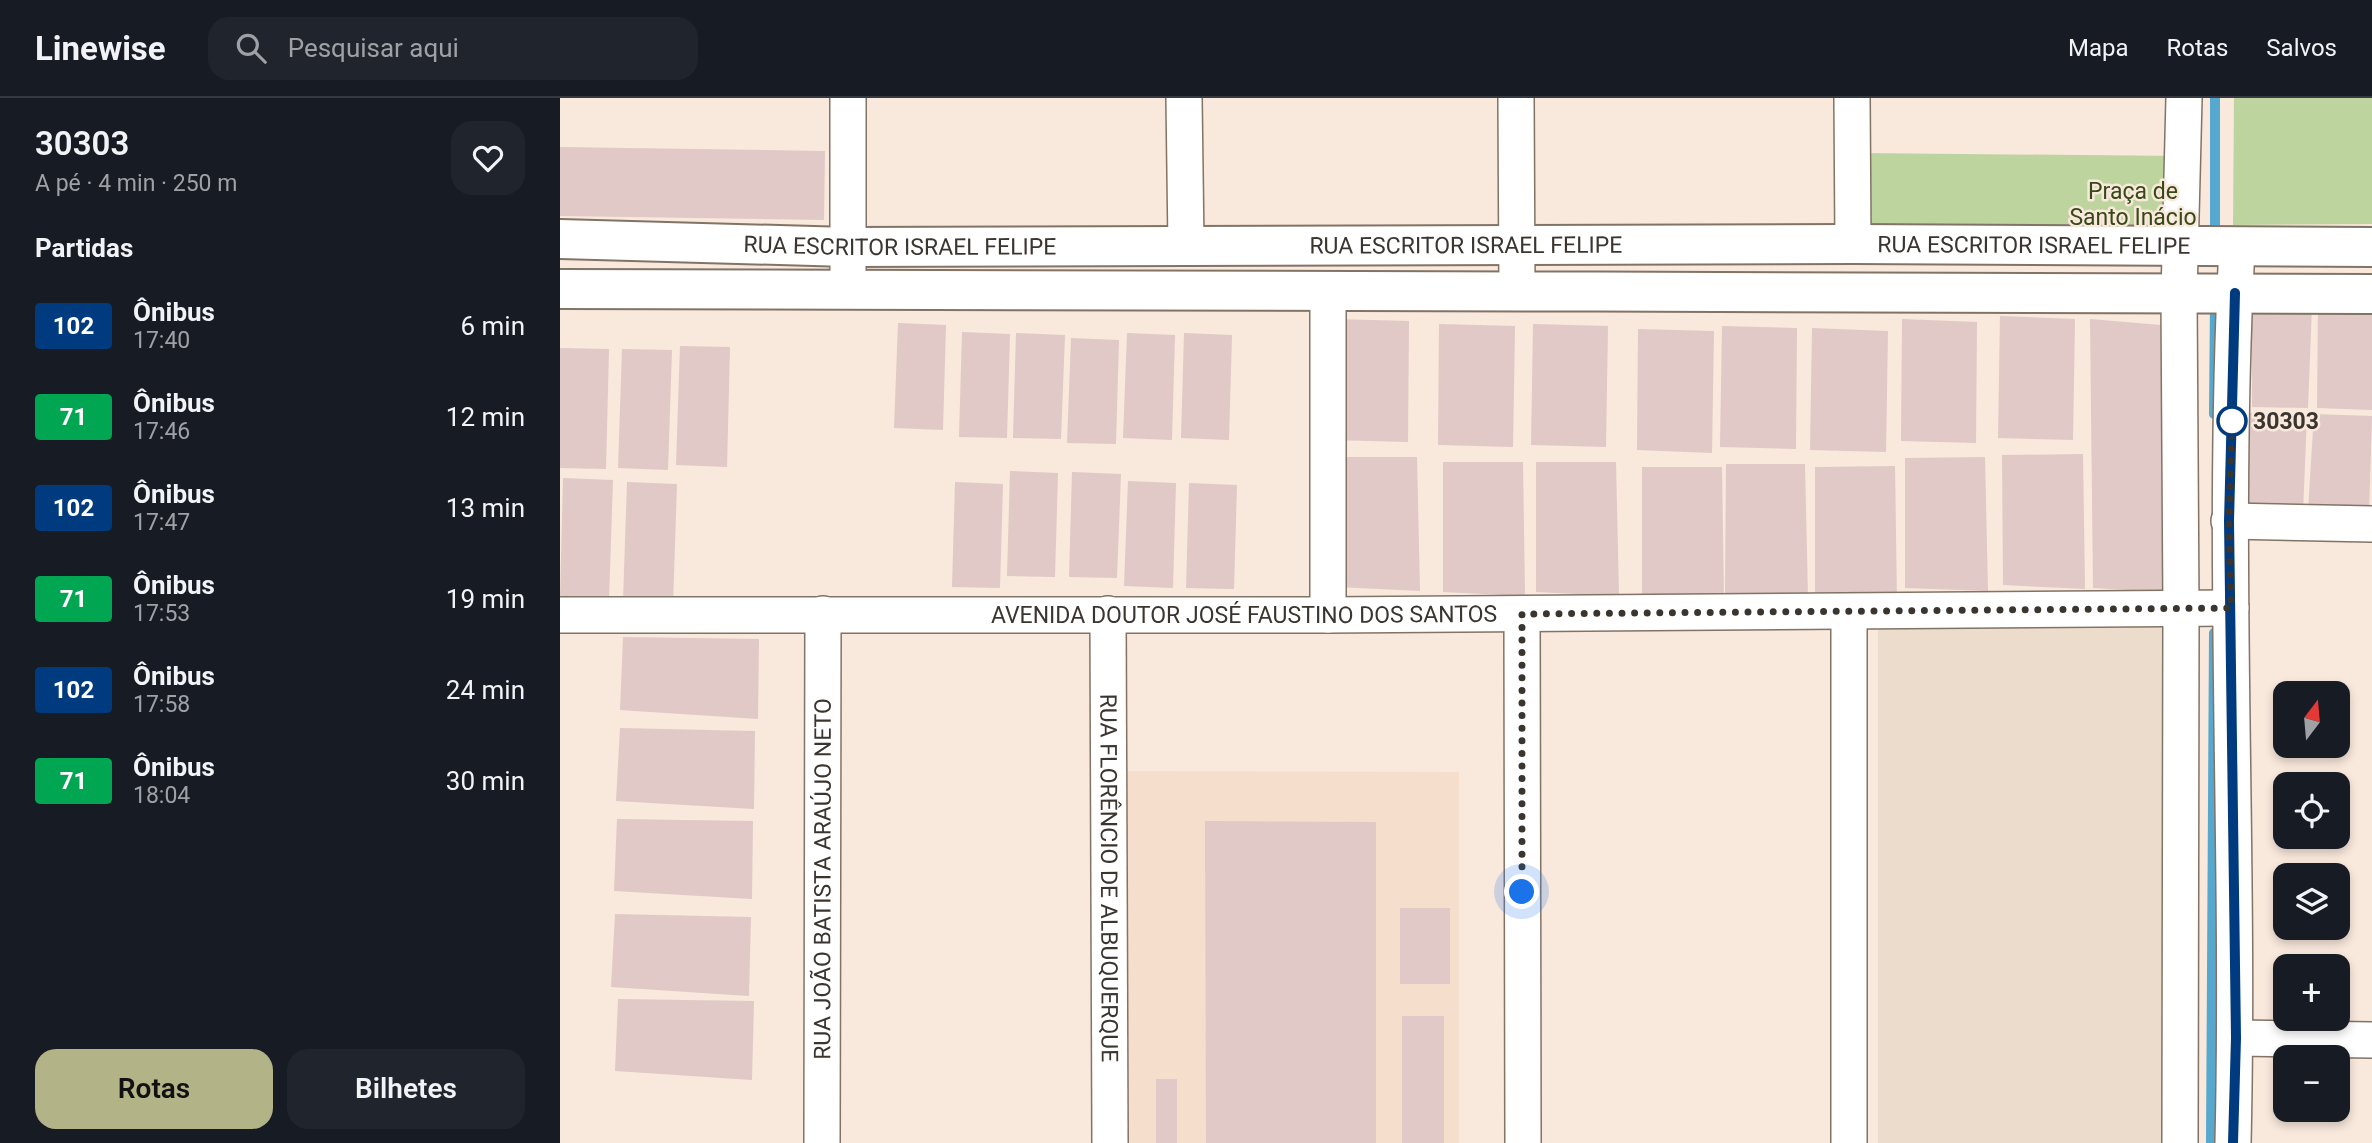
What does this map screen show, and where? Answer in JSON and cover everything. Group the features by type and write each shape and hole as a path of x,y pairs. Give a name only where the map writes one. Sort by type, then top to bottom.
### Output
{"street":[{"path":"848,98 848,289"},
{"path":"1184,98 1186,245"},
{"path":"1516,98 1517,292"},
{"path":"1852,98 1853,244"},
{"path":"2184,98 2179,295 2206,609 2236,1038 2233,1143"},
{"name":"RUA ESCRITOR ISRAEL FELIPE","path":"560,239 848,247 1853,244 2372,247"},
{"path":"2180,1143 2206,609 2229,521 2237,248"},
{"name":"RUA ESCRITOR ISRAEL FELIPE","path":"560,289 2372,294"},
{"path":"1328,290 1328,615"},
{"path":"2229,521 2372,524"},
{"name":"AVENIDA DOUTOR JOSÉ FAUSTINO DOS SANTOS","path":"560,615 1328,615 2206,609"},
{"path":"1849,612 1849,1143"},
{"name":"RUA JOÃO BATISTA ARAÚJO NETO","path":"822,614 822,1143"},
{"name":"RUA FLORÊNCIO DE ALBUQUERQUE","path":"1108,614 1110,1143"},
{"path":"1522,614 1523,1143"},
{"path":"2236,1038 2372,1040"}],"shaded area":[{"path":"1878,615 2164,625 2163,1143 1878,1143"},
{"path":"1118,771 1459,772 1459,1143 1118,1143"}],"green space":[{"path":"2234,98 2372,98 2372,224 2233,225"},
{"name":"Praça de Santo Inácio","path":"1860,153 2181,156 2182,253 1860,248"}],"building":[{"path":"560,147 825,151 824,220 560,216"},
{"path":"2252,303 2312,306 2308,408 2252,407"},
{"path":"2318,304 2372,307 2372,410 2317,408"},
{"path":"2000,316 2075,319 2073,440 1998,438"},
{"path":"1334,319 1409,321 1408,442 1332,440"},
{"path":"1902,319 1977,322 1976,443 1901,441"},
{"path":"2090,319 2161,325 2164,592 2093,588"},
{"path":"898,323 946,325 943,430 894,428"},
{"path":"1439,324 1515,326 1513,447 1438,445"},
{"path":"1533,324 1608,326 1606,447 1531,445"},
{"path":"1722,326 1797,328 1796,449 1720,447"},
{"path":"1812,328 1888,331 1886,452 1810,450"},
{"path":"1638,329 1714,331 1712,453 1637,450"},
{"path":"962,332 1010,334 1007,438 959,437"},
{"path":"1016,333 1065,335 1061,439 1013,438"},
{"path":"1127,333 1175,335 1172,440 1123,438"},
{"path":"1184,333 1232,335 1229,440 1181,438"},
{"path":"1071,338 1119,340 1116,444 1067,443"},
{"path":"680,346 730,347 727,467 676,465"},
{"path":"560,348 609,349 606,469 560,468"},
{"path":"622,349 672,350 668,470 618,468"},
{"path":"2248,413 2307,415 2303,513 2243,510"},
{"path":"2314,414 2372,416 2369,514 2308,511"},
{"path":"2083,454 2085,589 2003,585 2002,455"},
{"path":"1337,457 1417,457 1420,591 1337,587"},
{"path":"1985,457 1988,591 1905,588 1905,458"},
{"path":"1443,462 1523,462 1525,596 1443,592"},
{"path":"1536,462 1616,462 1619,596 1536,592"},
{"path":"1726,464 1805,464 1808,598 1725,594"},
{"path":"1895,466 1897,601 1815,596 1815,467"},
{"path":"1642,467 1722,467 1724,601 1642,597"},
{"path":"1010,471 1058,473 1055,577 1007,576"},
{"path":"1072,472 1121,474 1117,578 1069,577"},
{"path":"563,478 613,480 609,600 560,598"},
{"path":"1128,481 1176,483 1173,588 1124,586"},
{"path":"627,482 677,484 673,604 623,602"},
{"path":"955,482 1003,484 1000,588 952,587"},
{"path":"1189,483 1237,485 1234,589 1186,588"},
{"path":"623,637 759,639 758,719 620,710"},
{"path":"620,728 755,731 754,809 616,801"},
{"path":"617,819 753,821 752,899 614,891"},
{"path":"1205,821 1376,822 1376,1143 1206,1143"},
{"path":"1400,908 1450,908 1450,984 1400,984"},
{"path":"615,914 751,917 749,996 611,987"},
{"path":"618,999 754,1001 752,1080 615,1071"},
{"path":"1402,1016 1444,1016 1444,1143 1402,1143"},
{"path":"1156,1079 1177,1079 1177,1143 1156,1143"}],"waterway":[{"path":"2215,98 2215,239"},
{"path":"2214,414 2215,300"},
{"path":"2211,1143 2214,633"}],"bus line":[{"name":"102","path":"2233,1143 2236,1038 2229,521 2235,293"}],"place":[{"name":"30303","path":"2232,421"}],"route":[{"path":"1522,892 1522,614 2231,608 2229,521 2232,421"}]}
